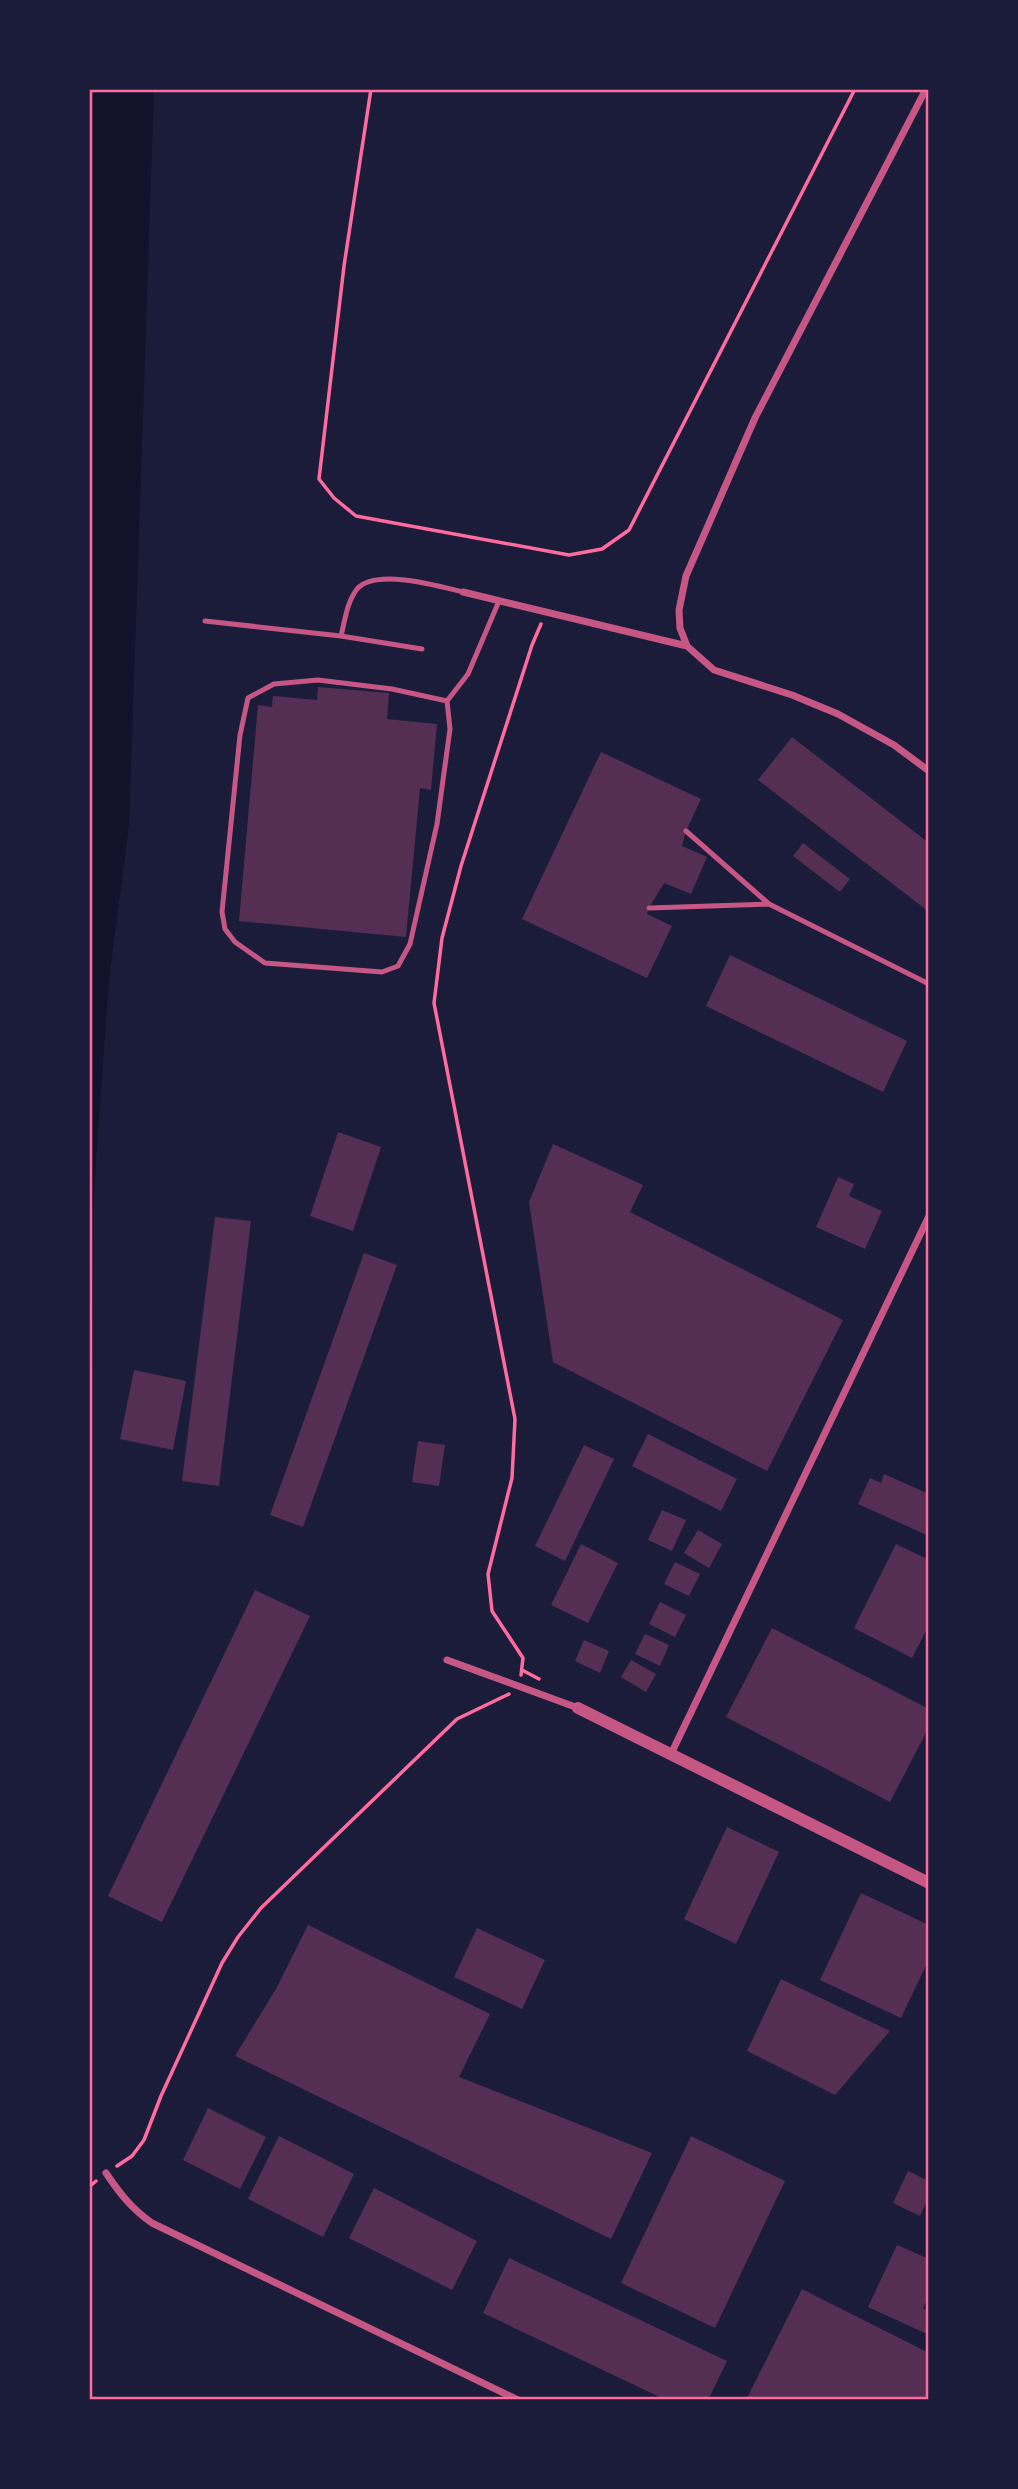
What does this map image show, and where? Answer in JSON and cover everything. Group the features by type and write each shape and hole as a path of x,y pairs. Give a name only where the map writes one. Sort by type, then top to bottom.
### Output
{"street":[{"path":"926,89 755,418 686,576 679,610 680,628 687,646 714,670 792,695 838,714 894,745 929,771"},
{"path":"463,592 687,646"},
{"path":"671,1754 929,1216"},
{"path":"447,1660 578,1708 929,1883"},
{"path":"106,2173 135,2211 152,2222 518,2400"}],"lane":[{"path":"341,636 350,601 359,587 375,579 423,583 463,592"},
{"path":"447,701 392,688 318,680 274,684 248,698 240,735 222,912 225,929 235,942 265,963 382,972 398,966 411,944 437,824 450,729 447,701 468,674 499,601"},
{"path":"205,621 341,636 422,649"},
{"path":"686,831 769,904 929,984"},
{"path":"649,908 769,904"}],"path":[{"path":"371,89 344,266 319,479 334,498 356,516 569,555 602,549 629,530 855,89"},
{"path":"89,2187 132,2156 144,2140 161,2096 222,1963 261,1908 457,1719 505,1697 520,1686 523,1658 492,1611 488,1574 512,1478 515,1419 433,1003 442,938 461,866 532,645 546,612"}],"shaded area":[{"path":"89,89 154,89 129,825 109,979 94,1189 92,1402 89,1410"}],"building":[{"path":"318,687 389,693 387,719 437,724 431,790 420,788 406,937 239,921 258,705 272,707 273,696 317,700"},
{"path":"792,737 929,843 929,912 758,780"},
{"path":"601,752 701,799 682,846 707,857 691,894 664,883 649,908 647,914 672,926 647,978 522,919"},
{"path":"803,843 850,879 840,892 793,856"},
{"path":"730,955 907,1041 883,1092 706,1006"},
{"path":"338,1132 381,1147 353,1231 310,1216"},
{"path":"553,1144 643,1185 630,1212 843,1320 767,1471 553,1362 529,1202"},
{"path":"838,1177 854,1184 849,1196 882,1211 865,1249 816,1227"},
{"path":"215,1217 251,1221 219,1486 182,1481"},
{"path":"364,1253 397,1265 303,1527 270,1515"},
{"path":"134,1370 186,1381 173,1450 120,1439"},
{"path":"648,1434 737,1479 721,1511 632,1466"},
{"path":"418,1441 445,1445 439,1486 412,1482"},
{"path":"584,1445 614,1459 565,1561 535,1546"},
{"path":"884,1474 929,1494 929,1536 858,1504 870,1478 881,1483"},
{"path":"662,1510 686,1520 672,1551 648,1540"},
{"path":"698,1530 722,1544 709,1568 684,1553"},
{"path":"581,1544 618,1563 588,1623 551,1605"},
{"path":"896,1544 929,1560 929,1625 912,1658 854,1628"},
{"path":"675,1562 700,1574 689,1596 664,1584"},
{"path":"255,1590 310,1616 162,1922 108,1896"},
{"path":"660,1602 686,1615 675,1637 649,1624"},
{"path":"772,1628 929,1709 929,1727 890,1802 726,1717"},
{"path":"645,1634 669,1645 660,1666 635,1654"},
{"path":"584,1640 609,1651 600,1673 575,1661"},
{"path":"631,1660 656,1674 646,1692 621,1677"},
{"path":"727,1827 779,1852 736,1944 684,1919"},
{"path":"861,1893 929,1925 929,1959 901,2018 820,1980"},
{"path":"308,1925 490,2014 459,2077 652,2153 611,2239 235,2056 277,1987"},
{"path":"477,1928 545,1960 522,2009 454,1977"},
{"path":"781,1979 890,2031 835,2095 747,2051"},
{"path":"208,2108 266,2137 240,2189 183,2160"},
{"path":"279,2136 354,2174 323,2237 248,2199"},
{"path":"691,2136 785,2181 715,2328 621,2283"},
{"path":"908,2171 929,2181 929,2196 920,2216 893,2203"},
{"path":"374,2188 477,2241 452,2290 349,2238"},
{"path":"897,2245 929,2259 929,2296 923,2308 929,2311 929,2335 868,2307"},
{"path":"509,2258 727,2361 708,2400 666,2400 483,2313"},
{"path":"802,2289 929,2353 929,2400 746,2400"}]}
